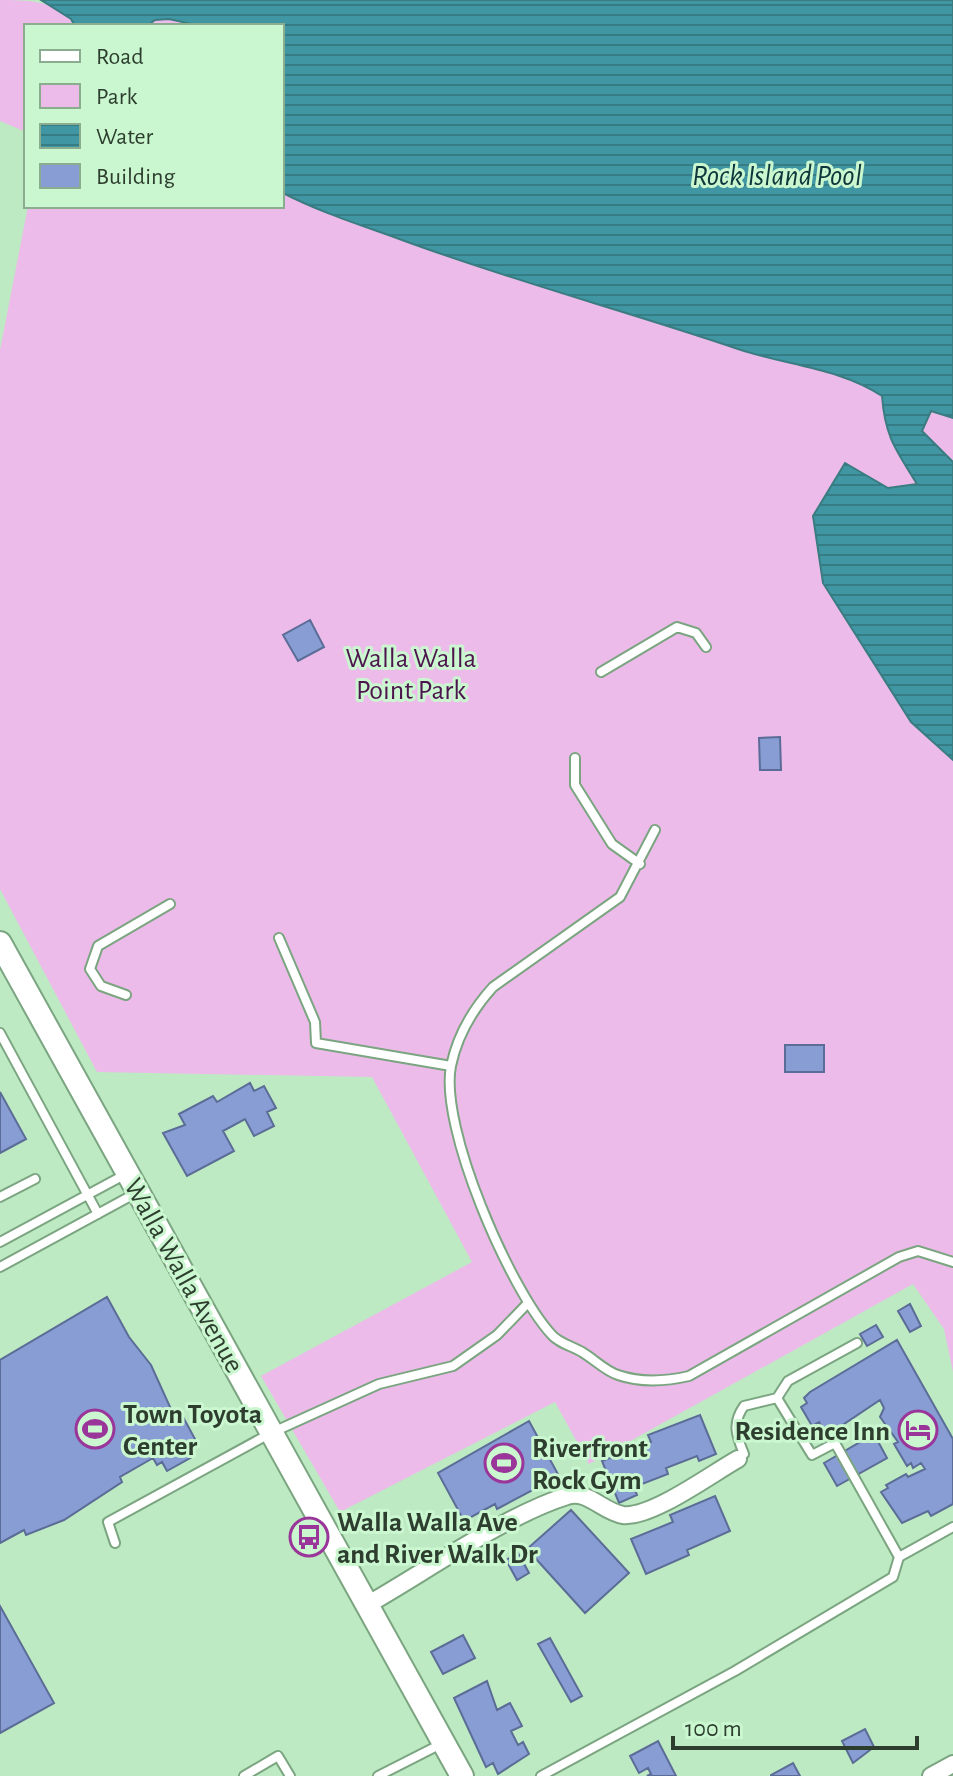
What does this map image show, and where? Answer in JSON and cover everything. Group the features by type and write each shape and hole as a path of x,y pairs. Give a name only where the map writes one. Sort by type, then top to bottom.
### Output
{"street":[{"name":"Walla Walla Avenue","path":"0,943 462,1776"},
{"path":"367,1605 507,1524 565,1497 579,1495 615,1513 636,1515 738,1459"},
{"path":"931,1776 953,1764"}],"lane":[{"path":"601,672 677,627 696,633 706,647"},
{"path":"575,758 575,785 612,844 640,864"},
{"path":"655,830 640,864 620,897 487,994 466,1024 451,1066 449,1096 461,1156 527,1304 553,1337 616,1375 667,1381 689,1376 899,1257 918,1251 953,1262"},
{"path":"126,995 101,986 90,969 98,946 170,904"},
{"path":"279,938 315,1022 316,1043 451,1066"},
{"path":"0,1033 98,1214"},
{"path":"0,1197 35,1179"},
{"path":"0,1242 87,1195 134,1182"},
{"path":"0,1267 98,1214 134,1182"},
{"path":"115,1543 107,1528 108,1522 271,1433 379,1384 453,1366 497,1335 527,1304"},
{"path":"738,1459 744,1454 735,1432 737,1416 744,1406 777,1398 788,1381 857,1343"},
{"path":"777,1398 812,1455 835,1443 899,1557"},
{"path":"541,1776 735,1671 893,1577 899,1557 953,1527"},
{"path":"378,1776 444,1743"},
{"path":"244,1776 278,1756 290,1776"}],"green space":[{"path":"0,0 31,1 52,6 69,17 74,24 24,24 24,131 0,121"},
{"path":"169,19 191,24 150,24 155,20"},
{"name":"Walla Walla Point Park","path":"284,193 341,218 443,255 738,349 830,373 882,396 893,443 918,484 888,488 813,516 823,583 911,722 953,760 953,1372 944,1329 913,1284 589,1464 555,1402 340,1512 261,1376 472,1262 372,1077 97,1072 0,889 0,350 28,208 284,208"},
{"path":"930,411 953,418 953,462 922,432"}],"water":[{"name":"Rock Island Pool","path":"41,0 953,0 953,418 931,411 922,431 953,462 953,760 911,722 823,583 813,516 845,463 888,488 917,484 889,433 882,396 830,373 738,349 444,255 327,213 284,193 284,24 191,24 169,19 155,20 150,24 74,24"}],"building":[{"path":"310,620 324,647 298,661 283,635"},
{"path":"780,737 781,770 760,770 759,738"},
{"path":"785,1045 824,1045 824,1072 785,1072"},
{"path":"250,1083 254,1091 264,1086 276,1108 267,1112 274,1126 254,1136 245,1119 223,1131 234,1151 187,1176 163,1133 185,1125 179,1114 213,1096 217,1102"},
{"path":"0,1092 26,1139 0,1153"},
{"name":"Town Toyota Center","path":"107,1297 129,1337 151,1365 175,1418 182,1415 195,1439 188,1443 192,1457 167,1471 162,1462 157,1465 153,1458 120,1477 122,1482 64,1520 26,1535 24,1530 0,1543 0,1360"},
{"path":"910,1304 921,1326 910,1332 898,1311"},
{"path":"876,1325 883,1337 867,1346 860,1334"},
{"name":"Residence Inn","path":"897,1340 953,1439 953,1504 931,1516 928,1511 902,1523 881,1492 888,1488 886,1485 906,1474 908,1477 925,1469 921,1463 913,1468 911,1463 907,1466 894,1444 898,1442 880,1417 884,1408 880,1400 832,1432 830,1429 825,1432 819,1422 812,1426 801,1407 807,1403 804,1398 810,1392"},
{"path":"700,1415 716,1454 699,1461 697,1456 666,1468 668,1474 634,1487 637,1495 619,1503 602,1461 651,1442 648,1435"},
{"name":"Riverfront Rock Gym","path":"529,1421 559,1476 497,1509 495,1504 464,1521 438,1473"},
{"path":"874,1434 887,1458 837,1486 824,1463"},
{"path":"715,1496 730,1531 687,1550 689,1555 646,1574 631,1539 673,1522 670,1515"},
{"path":"571,1510 629,1573 585,1613 527,1549"},
{"path":"518,1553 529,1573 517,1580 506,1560"},
{"path":"0,1606 54,1703 0,1733"},
{"path":"463,1635 475,1658 443,1674 431,1652"},
{"path":"550,1638 582,1696 571,1702 538,1644"},
{"path":"487,1681 497,1710 510,1703 522,1726 511,1731 518,1745 523,1742 529,1754 498,1774 493,1763 486,1767 454,1698"},
{"path":"865,1729 874,1747 853,1763 842,1741"},
{"path":"658,1741 676,1776 647,1776 651,1774 648,1768 639,1773 630,1756"},
{"path":"793,1763 800,1776 771,1776 771,1775"}],"place":[{"name":"Town Toyota Center","path":"95,1429"},
{"name":"Residence Inn","path":"918,1430"},
{"name":"Riverfront Rock Gym","path":"504,1463"},
{"name":"Walla Walla Ave and River Walk Dr","path":"309,1537"}]}
